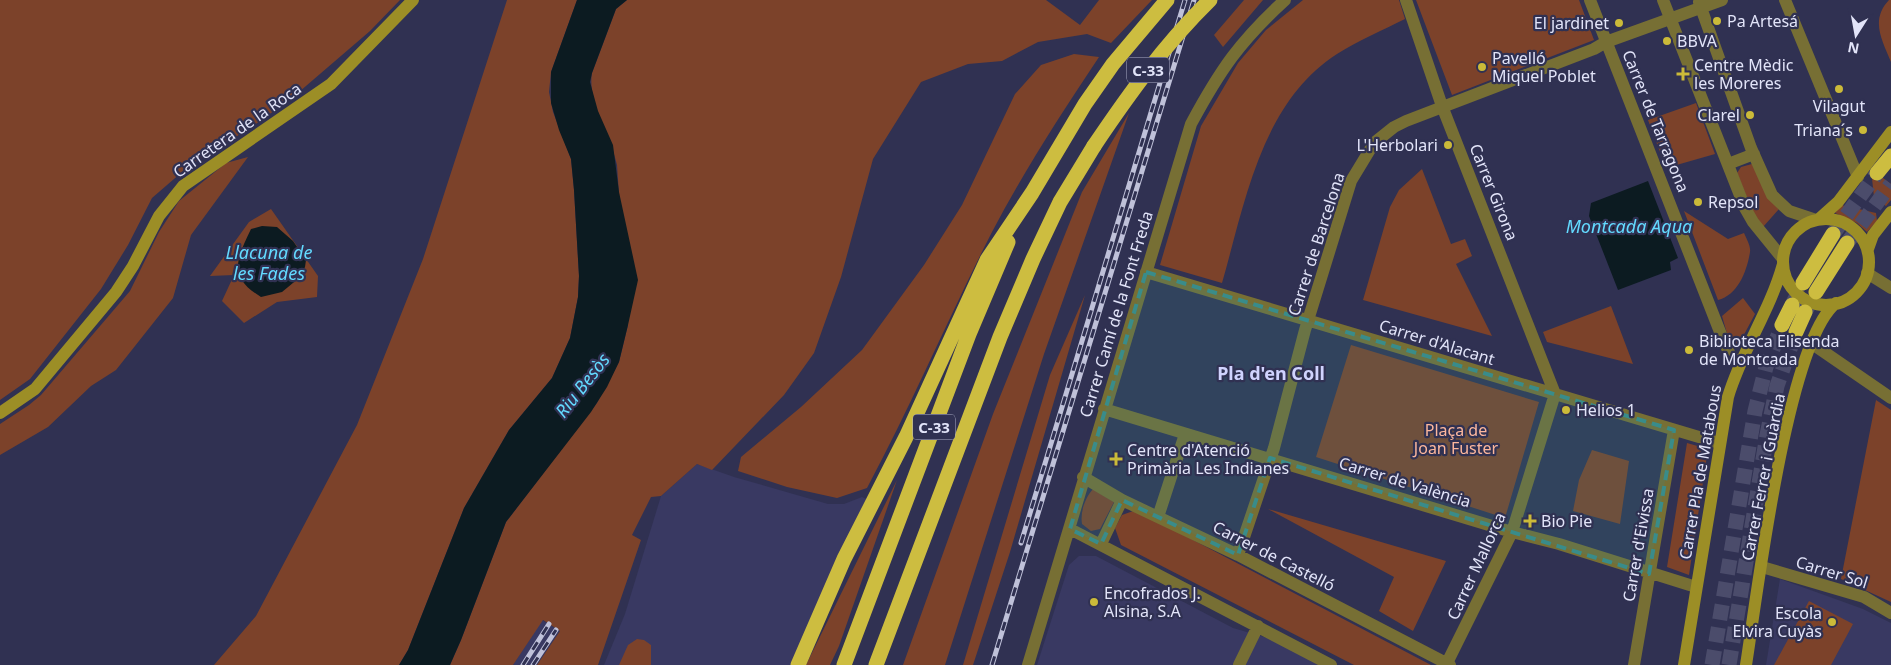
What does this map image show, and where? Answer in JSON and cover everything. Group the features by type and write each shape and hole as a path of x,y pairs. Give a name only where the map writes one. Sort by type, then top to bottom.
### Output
{"highway":[{"name":"C-33","path":"844,665 969,334 1001,255 1032,193 1085,104 1113,64 1167,0"},
{"name":"C-33","path":"876,665 1015,302 1060,202 1094,146 1136,84 1178,32 1210,0"},
{"path":"1878,173 1891,156"},
{"path":"798,665 844,559 918,412 987,260 1032,193"},
{"path":"1803,283 1833,234"},
{"path":"1816,292 1847,243"},
{"path":"1782,325 1792,305"},
{"path":"1796,332 1805,312"}],"main road":[{"name":"Carretera de la Roca","path":"0,413 35,389 116,292 133,266 159,216 183,186 331,84 413,0"},
{"path":"1817,220 1838,202 1891,132"},
{"path":"1868,249 1861,237 1848,225 1830,219 1806,223 1792,235 1783,262 1786,278 1800,296 1820,304 1836,303 1856,292 1868,273 1868,249 1873,235 1891,212"},
{"name":"Carrer Pla de Matabous","path":"1684,665 1728,397 1740,361 1776,289 1783,262"},
{"name":"Carrer Ferrer i Guàrdia","path":"1746,665 1784,440 1798,379 1822,318 1836,303"}],"street":[{"name":"Carrer Camí de la Font Freda","path":"1028,665 1070,529 1083,477 1192,124 1211,86 1235,50 1285,0"},
{"name":"Carrer Girona","path":"1406,0 1442,106 1556,394"},
{"name":"Carrer de Tarragona","path":"1590,0 1722,337 1732,359 1740,361"},
{"path":"1663,0 1753,222 1783,262"},
{"name":"Carrer de Barcelona","path":"1238,555 1270,458 1308,320 1351,181 1374,143 1394,127 1442,106 1670,19 1699,4 1722,0"},
{"path":"1785,0 1858,177"},
{"path":"1699,4 1754,154 1772,195 1789,211 1817,220"},
{"path":"1728,164 1754,154"},
{"name":"Carrer d'Alacant","path":"1146,272 1719,443"},
{"path":"1868,273 1891,288"},
{"path":"1811,344 1891,398"},
{"name":"Carrer Mallorca","path":"1448,664 1512,532 1556,394"},
{"name":"Carrer de València","path":"1104,409 1512,532 1559,544 1649,574 1696,587"},
{"name":"Carrer d'Eivissa","path":"1634,665 1674,430"},
{"path":"1158,516 1185,434"},
{"name":"Carrer de Castelló","path":"1083,477 1122,500 1238,555 1448,664"},
{"path":"1101,544 1122,500"},
{"path":"1070,529 1331,665"},
{"name":"Carrer Sol","path":"1762,567 1864,597 1891,613"},
{"path":"1240,665 1258,626"}],"highlighted area":[{"path":"1146,272 1674,430 1649,574 1270,458 1238,555 1122,500 1101,544 1070,529"}],"shaded area":[{"path":"697,464 734,477 828,504 844,504 862,497 878,504 863,531 803,665 604,665 625,614 661,496"},
{"path":"1079,556 1096,556 1233,628 1278,641 1322,665 1037,665 1069,565"},
{"name":"Escola Elvira Cuyàs","path":"1780,579 1863,609 1891,623 1891,665 1766,665"},
{"path":"542,620 560,631 537,665 513,665"}],"green space":[{"path":"0,0 400,0 370,31 292,98 250,128 189,166 152,198 128,245 101,289 30,379 0,400"},
{"path":"507,0 577,0 551,72 549,92 553,112 571,159 574,190 579,276 578,297 570,338 552,378 509,430 464,508 408,650 399,665 214,665 256,616 357,425 423,259"},
{"path":"627,0 1046,0 1080,25 1099,0 1152,0 1111,43 1087,34 1038,42 1002,61 968,64 921,82 873,159 841,277 814,353 784,395 712,470 697,464 661,496 651,497 632,535 641,540 598,665 537,665 560,631 543,620 513,665 450,665 506,522 597,403 619,362 628,325 617,165 596,107 591,84 592,73 616,9"},
{"path":"1244,0 1263,0 1223,47 1214,35"},
{"path":"1303,0 1399,0 1405,19 1337,54 1311,75 1290,99 1273,127 1248,188 1222,283 1160,265 1201,126 1238,63 1266,30"},
{"name":"Pavelló Miquel Poblet","path":"1416,0 1579,0 1594,40 1452,95"},
{"path":"1891,0 1891,62 1881,38 1879,23 1883,8"},
{"path":"1074,54 1099,57 1043,143 992,232 867,488 837,498 787,487 738,471 741,457 801,407 862,350 924,265 962,205 1015,94 1041,65"},
{"path":"1696,103 1715,154 1666,168 1648,120"},
{"path":"1129,113 1044,354 945,665 903,665 993,414 1082,192"},
{"path":"248,157 191,235 173,298 116,370 91,386 48,427 0,455 0,424 41,395 130,291 159,232 179,201 226,163"},
{"path":"1752,164 1779,209 1763,227 1755,218 1737,173 1741,167"},
{"path":"1422,169 1451,244 1465,239 1472,256 1456,264 1492,336 1363,300 1390,207 1399,190"},
{"path":"1871,169 1891,184 1891,200 1886,206 1874,197"},
{"path":"1841,205 1876,213 1877,221 1867,232 1857,223 1835,213"},
{"path":"271,209 318,276 317,297 277,302 244,323 222,301 234,275 210,276 249,222"},
{"path":"1684,211 1728,239 1744,233 1749,245 1749,259 1744,274 1731,293 1718,300"},
{"path":"1085,295 1010,552 973,665 963,665 1050,375"},
{"path":"1743,298 1755,314 1739,344 1730,344 1722,316"},
{"path":"1611,306 1633,364 1547,342 1543,332"},
{"name":"Plaça de Joan Fuster","path":"1351,345 1539,402 1505,518 1316,457"},
{"path":"1876,400 1891,410 1891,602 1841,579"},
{"path":"1687,443 1708,449 1689,575 1667,567"},
{"path":"1592,450 1629,461 1620,524 1573,511 1579,480"},
{"path":"897,480 839,646 830,665 806,665"},
{"path":"1093,489 1114,502 1100,529 1091,531 1082,524 1082,510 1085,501"},
{"path":"1268,509 1446,561 1413,631 1379,611 1394,577"},
{"path":"1136,510 1431,665 1354,665 1121,545 1115,528 1122,515"},
{"path":"1809,601 1853,624 1831,665 1774,665"},
{"path":"637,639 644,640 651,645 651,665 619,665 628,645"}],"water":[{"name":"Riu Besòs","path":"577,0 627,0 616,9 590,82 598,111 613,145 619,192 638,280 619,362 607,387 591,412 506,522 450,665 399,665 408,650 464,508 509,430 552,378 570,338 578,297 579,276 574,190 571,159 559,130 551,103 551,72"},
{"name":"Montcada Aqua","path":"1648,181 1678,258 1670,262 1671,270 1618,290 1589,216 1591,203"},
{"name":"Llacuna de les Fades","path":"262,226 277,227 293,241 306,260 305,267 299,278 282,292 261,297 250,290 243,282 239,275 238,267 242,250 251,229"}],"tunnel":[{"path":"1833,234 1877,173"},
{"path":"1847,243 1891,184"},
{"path":"1792,305 1803,283"},
{"path":"1805,312 1816,292"},
{"path":"1712,665 1755,411 1766,367 1782,325"},
{"path":"1729,665 1767,435 1777,386 1796,332"}],"railway":[{"path":"1021,543 1185,0"},
{"path":"992,665 1194,0"},
{"path":"523,665 549,624"},
{"path":"533,665 556,630"}],"place":[{"name":"Pa Artesá","path":"1717,21"},
{"name":"El jardinet","path":"1619,23"},
{"name":"BBVA","path":"1667,41"},
{"name":"Pavelló Miquel Poblet","path":"1482,67"},
{"name":"Centre Mèdic les Moreres","path":"1683,74"},
{"name":"Vilagut","path":"1839,89"},
{"name":"Clarel","path":"1750,115"},
{"name":"Triana´s","path":"1863,130"},
{"name":"L'Herbolari","path":"1448,145"},
{"name":"Repsol","path":"1698,202"},
{"name":"Biblioteca Elisenda de Montcada","path":"1689,350"},
{"name":"Helios 1","path":"1566,410"},
{"name":"Centre d'Atenció Primària Les Indianes","path":"1116,459"},
{"name":"Bio Pie","path":"1530,521"},
{"name":"Encofrados J. Alsina, S.A","path":"1094,602"},
{"name":"Escola Elvira Cuyàs","path":"1832,622"}],"district":[{"name":"Pla d'en Coll","path":"1271,373"}]}
